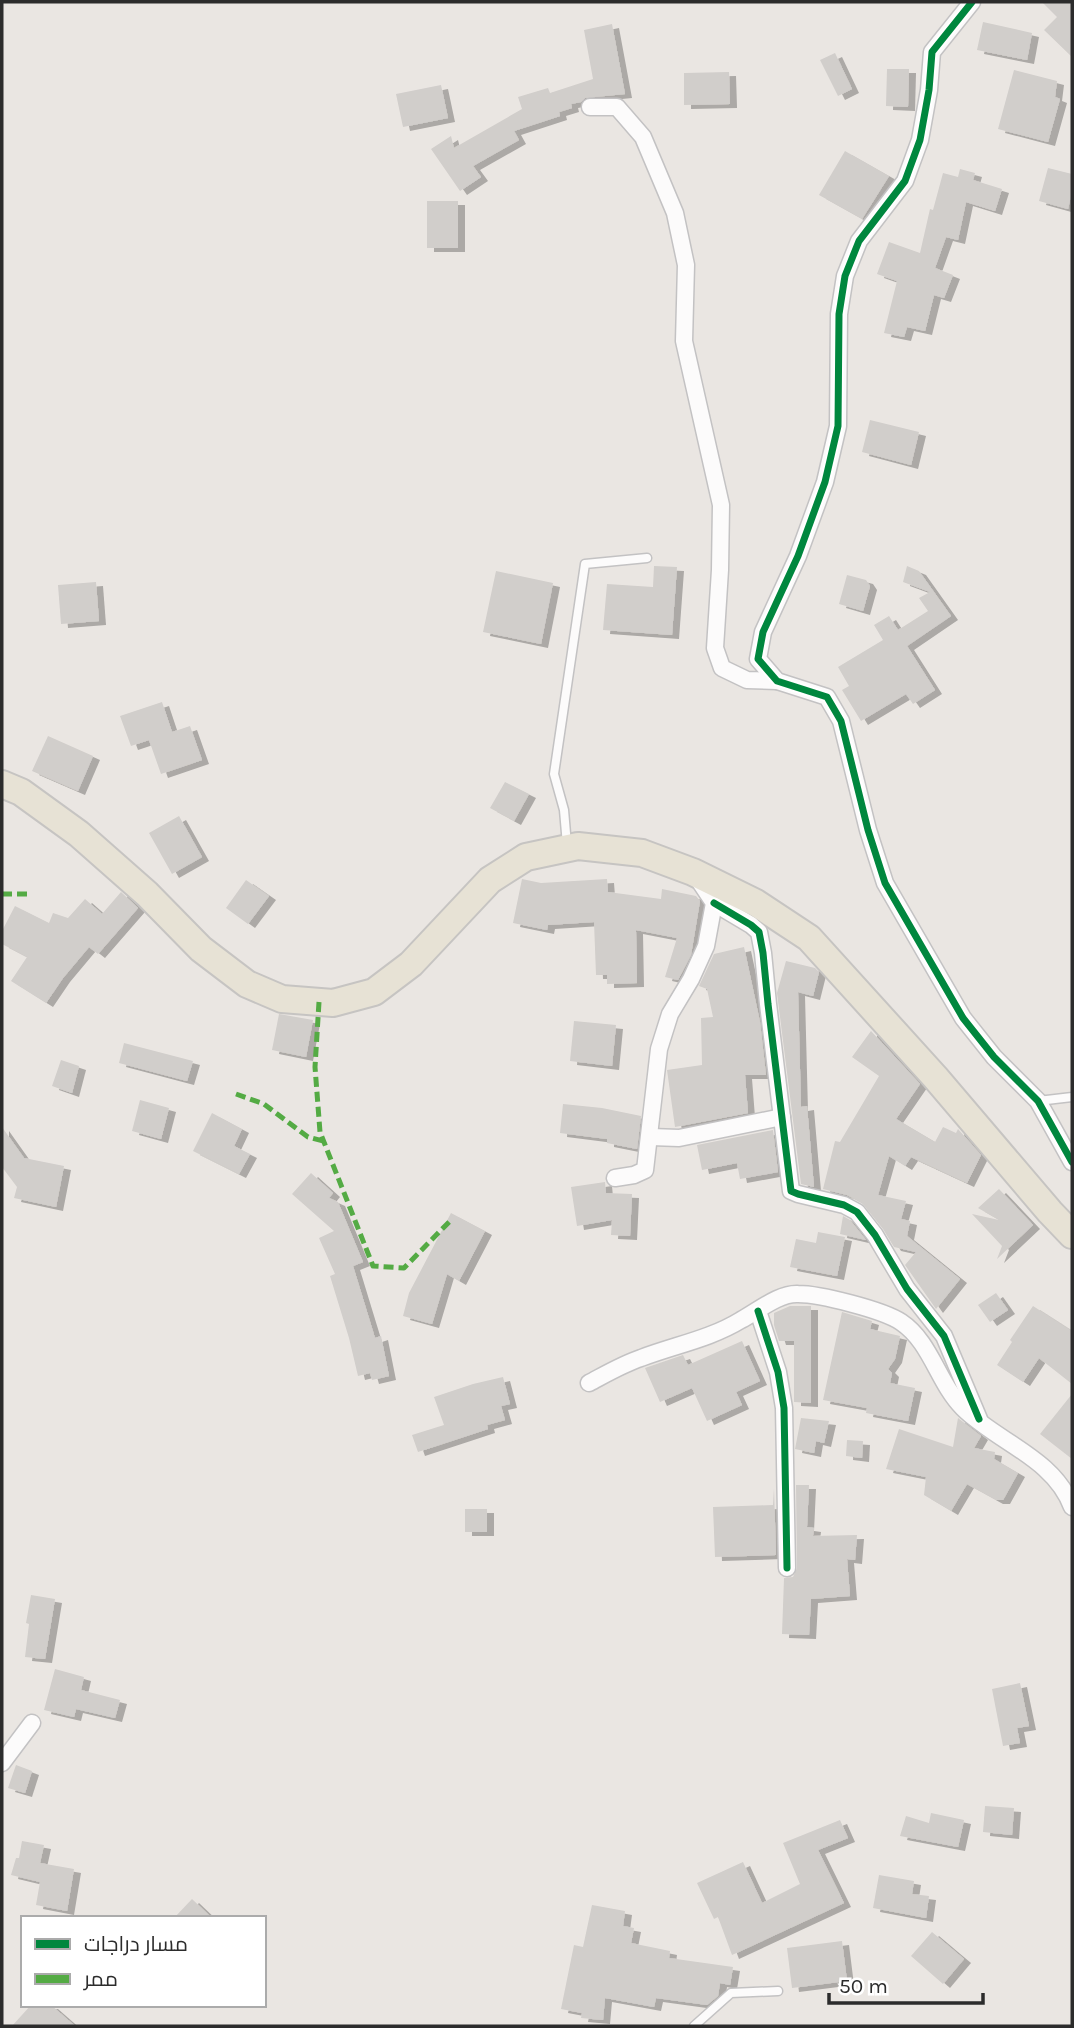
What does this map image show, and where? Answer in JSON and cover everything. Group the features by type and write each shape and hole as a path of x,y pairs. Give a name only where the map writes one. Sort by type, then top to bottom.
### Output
{"main road":[{"path":"2,784 21,792 79,834 147,894 201,949 247,984 282,999 333,1003 374,992 411,964 490,880 526,857 578,846 642,853 693,873 756,903 809,938 936,1077 1072,1235"}],"street":[{"path":"777,681 758,659 763,632 798,556 825,482 838,426 839,314 845,276 859,241 905,181 920,140 929,90 932,52 972,2"},
{"path":"590,107 617,107 643,137 675,213 686,265 684,341 720,505 720,570 715,648 722,668 747,680 777,681 827,697 841,721 868,830 885,883 963,1018 994,1057 1038,1101 1072,1162"},
{"path":"693,873 714,904 759,932 764,953 791,1191 844,1205 857,1212 876,1235 907,1289 944,1335 979,1419"},
{"path":"615,1178 645,1170 651,1137 659,1049 670,1014 691,979 706,946 714,904"},
{"path":"651,1137 679,1138 782,1117"},
{"path":"589,1383 638,1359 722,1332 776,1300 797,1293 852,1304 902,1323 923,1345 951,1394 965,1409 1053,1476 1072,1507"},
{"path":"758,1311 778,1372 784,1408 787,1568"},
{"path":"2,1763 32,1723"}],"lane":[{"path":"568,848 564,810 554,774 585,564 647,558"},
{"path":"1038,1101 1072,1097"},
{"path":"694,2026 731,1993 778,1991"}],"building":[{"path":"1042,2 1072,2 1072,57 1044,30 1057,17"},
{"path":"983,22 1032,33 1027,60 977,50"},
{"path":"612,24 625,94 585,98 581,102 571,104 572,108 559,112 560,116 514,131 519,140 473,166 481,177 460,191 431,149 451,136 454,148 522,109 518,97 548,88 550,93 593,79 584,30"},
{"path":"835,53 852,89 838,96 820,60"},
{"path":"887,69 909,69 908,107 886,106"},
{"path":"1014,70 1057,81 1055,97 1060,99 1048,142 998,129"},
{"path":"729,72 730,104 684,105 684,73"},
{"path":"441,85 448,118 403,127 396,94"},
{"path":"845,151 889,176 862,219 819,195"},
{"path":"1048,168 1072,174 1068,209 1039,201"},
{"path":"960,169 975,173 973,180 1002,189 995,211 966,202 958,240 946,237 935,268 953,275 944,298 934,295 925,331 907,327 904,337 884,333 897,281 877,274 889,242 920,253 930,209 933,210 943,173 958,177"},
{"path":"427,201 458,201 458,248 427,248"},
{"path":"870,420 919,432 911,465 862,452"},
{"path":"654,566 677,567 672,635 603,630 607,584 653,587"},
{"path":"907,566 919,571 951,616 907,646 935,690 913,704 906,694 861,721 842,690 849,686 838,667 883,640 874,625 889,616 898,630 928,611 919,598 930,592 903,582"},
{"path":"496,571 553,583 541,644 483,632"},
{"path":"847,575 866,580 870,586 863,611 839,604"},
{"path":"96,582 99,621 61,624 58,585"},
{"path":"162,702 172,732 190,726 202,760 161,774 149,740 131,746 120,716"},
{"path":"48,736 93,756 78,791 32,771"},
{"path":"505,782 529,794 514,821 490,808"},
{"path":"179,816 202,857 172,874 149,833"},
{"path":"522,879 541,883 607,879 608,892 661,899 662,889 696,896 700,901 691,955 678,980 665,977 677,938 636,930 637,983 607,984 607,975 596,975 594,922 548,925 547,930 513,923"},
{"path":"246,880 269,896 248,924 226,908"},
{"path":"121,892 138,908 98,954 89,947 46,1003 11,981 27,957 2,944 2,931 15,906 49,923 53,913 68,918 85,899 102,914"},
{"path":"744,947 760,1022 766,1075 745,1075 748,1113 675,1127 667,1070 702,1065 701,1018 713,1017 707,989 699,986 714,954"},
{"path":"786,961 815,968 819,972 813,996 798,992 801,1107 807,1106 814,1187 801,1184 777,993"},
{"path":"279,1014 313,1020 306,1057 272,1050"},
{"path":"574,1021 616,1025 612,1066 570,1061"},
{"path":"871,1031 920,1084 896,1119 935,1142 943,1127 956,1133 958,1129 981,1155 967,1183 911,1157 905,1166 889,1156 878,1195 906,1201 901,1219 910,1221 907,1236 960,1279 936,1309 905,1265 916,1252 894,1247 862,1203 847,1195 823,1189 835,1141 840,1142 879,1076 852,1057"},
{"path":"124,1043 193,1061 187,1081 119,1063"},
{"path":"61,1060 79,1066 72,1093 52,1086"},
{"path":"140,1100 169,1108 161,1139 132,1131"},
{"path":"563,1104 641,1116 637,1149 607,1143 607,1139 560,1133"},
{"path":"212,1113 242,1129 234,1146 250,1154 239,1174 193,1151"},
{"path":"2,1127 24,1158 64,1166 56,1207 14,1198 17,1187 2,1167"},
{"path":"773,1130 778,1172 740,1179 737,1163 702,1170 697,1145"},
{"path":"311,1173 333,1193 329,1198 338,1202 363,1262 353,1266 375,1338 381,1336 389,1376 372,1380 370,1373 358,1376 330,1276 335,1274 319,1238 334,1231 292,1194"},
{"path":"605,1182 606,1193 632,1194 630,1236 611,1235 612,1220 577,1226 571,1187"},
{"path":"999,1189 1033,1225 997,1259 1002,1246 972,1214 999,1220 978,1208"},
{"path":"451,1213 485,1231 459,1281 447,1274 432,1324 403,1316 409,1293"},
{"path":"843,1216 850,1220 866,1240 840,1234"},
{"path":"818,1232 845,1237 837,1276 790,1267 796,1239 816,1243"},
{"path":"996,1293 1008,1310 990,1322 978,1305"},
{"path":"790,1306 811,1306 811,1403 794,1402 794,1341 779,1341 774,1325 774,1313"},
{"path":"1033,1306 1072,1331 1072,1384 1039,1358 1023,1382 997,1365"},
{"path":"842,1312 872,1321 870,1329 900,1336 895,1359 888,1369 892,1373 890,1383 915,1388 908,1421 866,1413 867,1408 823,1400"},
{"path":"742,1341 760,1381 736,1392 742,1405 707,1421 692,1388 660,1402 645,1368 683,1355 688,1365"},
{"path":"503,1377 510,1404 501,1406 505,1420 487,1425 488,1429 418,1452 412,1435 444,1425 434,1397"},
{"path":"1072,1394 1072,1459 1040,1434"},
{"path":"801,1418 829,1421 824,1443 816,1441 814,1453 795,1449"},
{"path":"958,1418 981,1436 974,1448 995,1452 994,1459 1018,1473 1003,1500 996,1500 967,1484 951,1511 924,1495 926,1477 886,1469 899,1429 953,1447"},
{"path":"847,1440 863,1441 862,1458 846,1456"},
{"path":"796,1485 809,1485 807,1527 814,1528 813,1536 857,1535 855,1560 847,1559 850,1596 811,1599 809,1635 782,1634 784,1578 793,1577 797,1568"},
{"path":"774,1488 776,1555 715,1557 713,1507 773,1505"},
{"path":"465,1509 487,1509 487,1532 465,1532"},
{"path":"31,1595 55,1599 45,1659 25,1657 29,1624 26,1623"},
{"path":"55,1669 84,1677 81,1690 120,1700 115,1718 76,1709 74,1717 44,1710"},
{"path":"1020,1683 1029,1726 1017,1728 1020,1743 1003,1746 992,1689"},
{"path":"16,1765 32,1771 25,1793 8,1788"},
{"path":"985,1806 1014,1808 1012,1835 983,1832"},
{"path":"931,1813 964,1820 958,1847 900,1836 906,1816 929,1823"},
{"path":"840,1820 848,1838 818,1850 844,1903 732,1955 718,1917 714,1919 697,1883 743,1862 762,1903 800,1884 783,1843"},
{"path":"22,1841 44,1845 40,1863 74,1869 67,1911 36,1905 40,1882 11,1875 16,1858 19,1858"},
{"path":"879,1875 914,1881 912,1894 929,1896 926,1918 873,1908"},
{"path":"192,1899 210,1916 176,1916"},
{"path":"592,1905 625,1911 623,1926 634,1928 631,1943 670,1951 669,1958 733,1967 730,1985 720,1983 718,1996 707,2005 656,1998 654,2007 605,1998 603,2020 581,2018 582,2013 561,2009 574,1945 583,1947"},
{"path":"932,1932 964,1959 943,1984 911,1956"},
{"path":"842,1941 847,1981 792,1988 787,1948"},
{"path":"29,2007 53,2007 75,2026 12,2026"}],"marked path":[{"path":"2,894 30,894"},
{"path":"319,1002 315,1067 320,1132 373,1266 404,1268 450,1221"},
{"path":"236,1094 264,1104 308,1137 323,1141"}],"cycle path":[{"path":"972,2 932,52 929,90 920,140 905,181 859,241 845,276 839,314 838,426 825,482 798,556 763,632 758,659 777,681 827,697 841,721 868,830 885,883 963,1018 994,1057 1038,1101 1072,1162"},
{"path":"714,903 759,932 791,1191 844,1205 857,1212 875,1235 907,1289 944,1336 979,1419"},
{"path":"758,1311 778,1372 784,1408 787,1568"}]}
